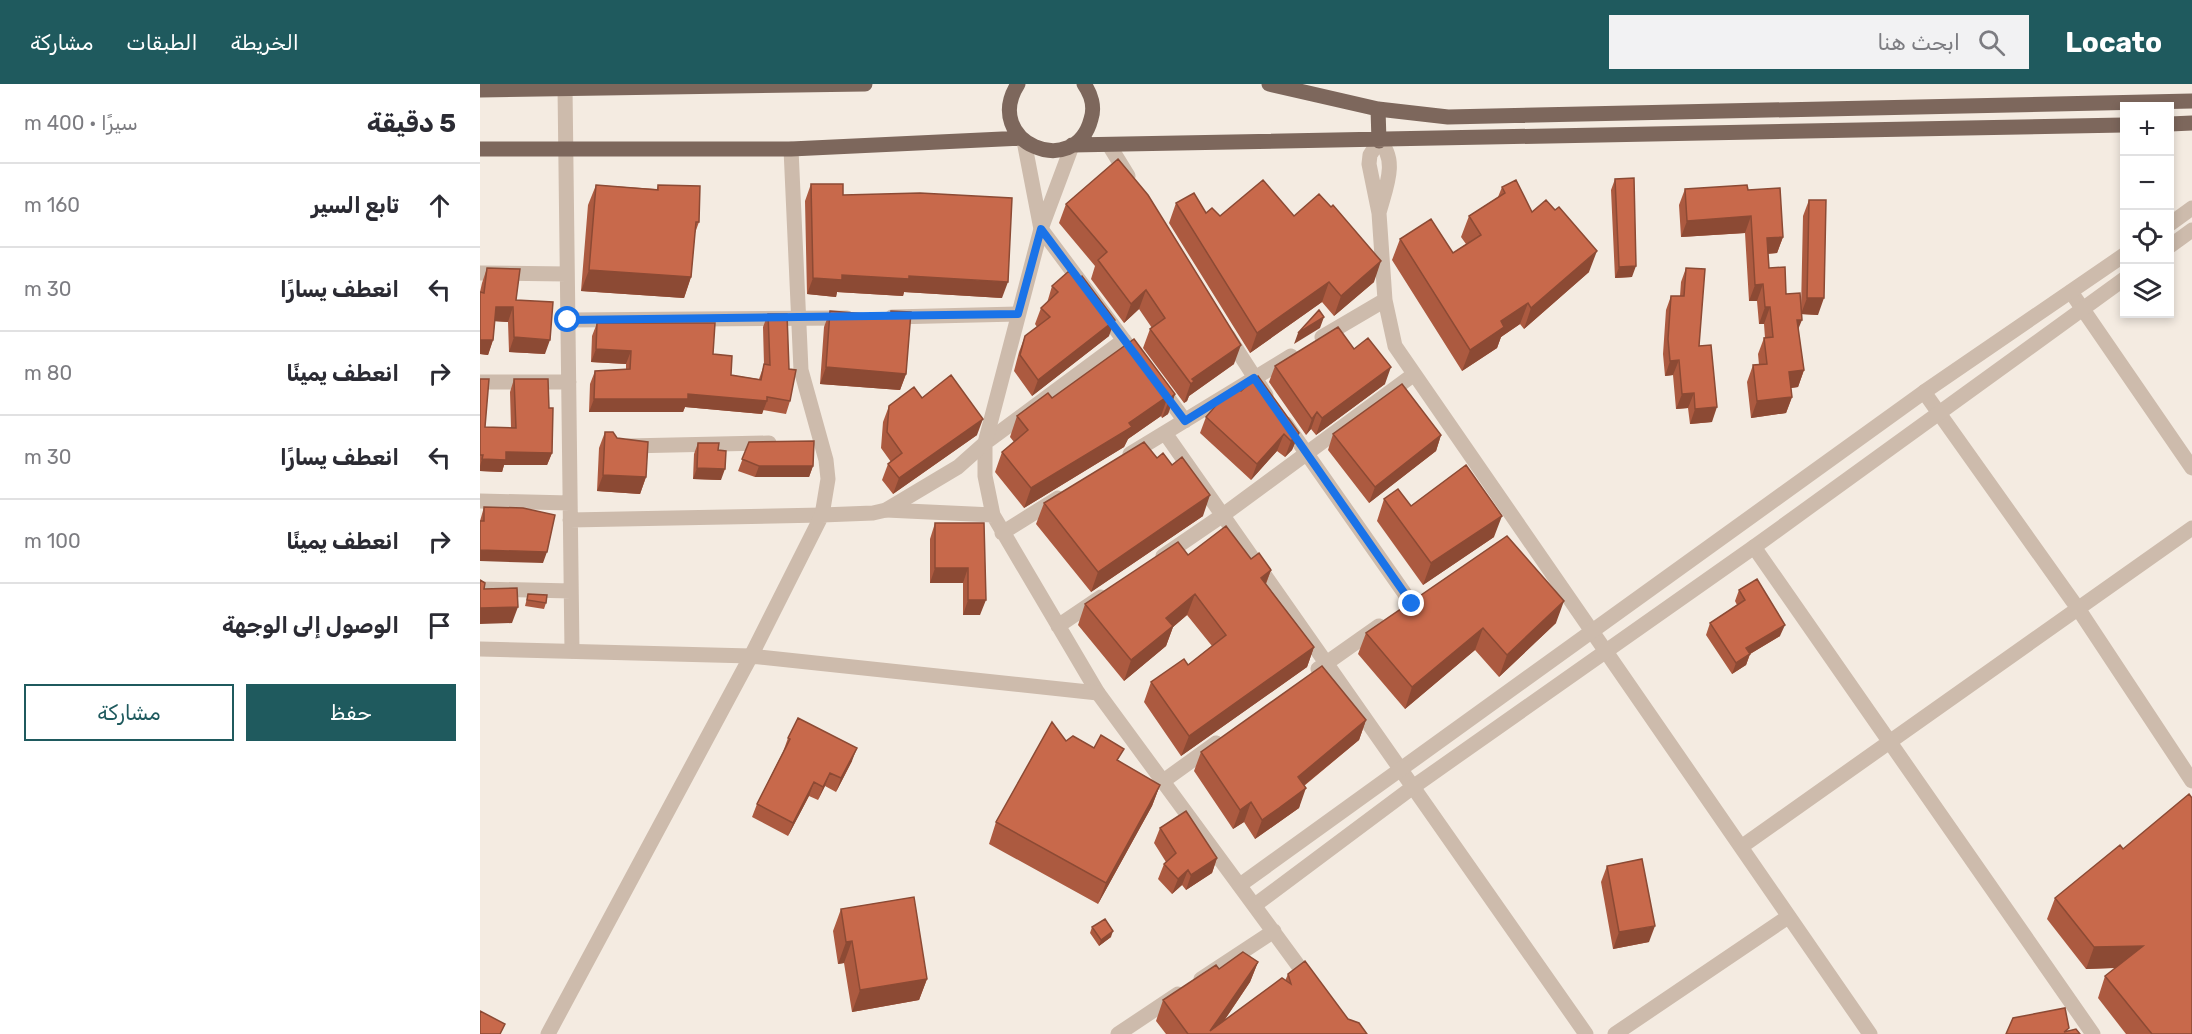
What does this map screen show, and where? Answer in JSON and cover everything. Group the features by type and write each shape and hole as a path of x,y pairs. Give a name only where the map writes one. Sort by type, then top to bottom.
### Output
{"main road":[{"path":"480,90 865,84"},
{"path":"1018,84 1010,104 1010,116 1023,139"},
{"path":"1072,146 1089,127 1092,115 1092,102 1084,84"},
{"path":"1269,84 1378,109 1448,117 2192,101"},
{"path":"1378,109 1379,141"},
{"path":"2174,124 2190,126"},
{"path":"480,149 791,149 1023,139 1047,151 1072,146 1109,145 2120,125"}],"street":[{"path":"565,87 572,651"},
{"path":"1023,139 1041,229 1137,358"},
{"path":"1379,213 1390,162 1385,146 1379,141 1370,155 1369,164 1379,213 1385,300 1395,346 1516,534 1594,632 1870,1034"},
{"path":"1109,145 1134,185"},
{"path":"1072,146 1041,229 985,443 985,476 993,516 1098,693 1321,996"},
{"path":"548,1034 751,656 822,515 828,479 814,442 801,370 791,149"},
{"path":"2174,221 2192,208"},
{"path":"2174,243 2192,230"},
{"path":"1240,885 1924,392 2120,258"},
{"path":"480,273 567,274"},
{"path":"1255,904 1413,787 1754,547 2120,282"},
{"path":"2071,292 2192,468"},
{"path":"1114,464 1385,300"},
{"path":"568,320 797,319 1018,314"},
{"path":"1223,327 1254,378 1407,607 1307,677"},
{"path":"886,510 963,464 985,443 1124,340"},
{"path":"1146,567 1223,515 1413,375"},
{"path":"1151,376 1185,421"},
{"path":"480,382 569,382"},
{"path":"1924,392 2079,610 2192,781"},
{"path":"1165,433 1586,1034"},
{"path":"616,446 784,442"},
{"path":"1002,533 1073,489"},
{"path":"480,501 570,502"},
{"path":"570,520 822,515 873,513 886,510 993,516"},
{"path":"1741,848 2192,528"},
{"path":"1754,547 2093,1034"},
{"path":"1058,626 1116,587"},
{"path":"480,589 571,591"},
{"path":"480,649 751,656 1098,693"},
{"path":"1162,782 1230,733"},
{"path":"1615,1034 1788,917"},
{"path":"1118,1034 1274,931"}],"building":[{"path":"1118,159 1148,195 1241,345 1192,379 1194,381 1191,384 1150,329 1165,318 1146,290 1131,304 1098,260 1107,252 1066,204"},
{"path":"1634,178 1636,266 1619,267 1615,179"},
{"path":"1263,180 1294,216 1319,194 1331,207 1333,205 1381,261 1341,296 1329,282 1257,333 1176,203 1194,193 1206,213 1212,208 1220,216"},
{"path":"1516,180 1532,212 1546,200 1555,210 1559,207 1597,251 1531,308 1528,303 1501,321 1504,327 1470,350 1400,239 1431,219 1453,253 1481,235 1469,216 1505,193 1502,187"},
{"path":"811,184 843,184 843,195 920,193 1012,198 1008,282 909,276 909,279 842,275 842,280 813,278"},
{"path":"596,185 658,190 658,185 700,186 699,222 696,222 691,277 589,270"},
{"path":"1747,185 1748,190 1780,188 1783,237 1767,238 1769,268 1785,267 1786,294 1800,293 1802,320 1797,320 1804,370 1789,372 1792,397 1757,401 1753,365 1767,364 1764,338 1773,337 1770,307 1765,307 1763,284 1755,285 1751,216 1687,221 1685,189"},
{"path":"1809,200 1826,200 1824,298 1807,298"},
{"path":"487,268 520,269 516,300 553,302 550,340 514,337 513,307 496,307 493,340 480,340 480,292 484,293"},
{"path":"1686,268 1705,269 1699,346 1711,345 1717,407 1695,409 1694,393 1682,394 1679,360 1670,361 1668,339 1671,296 1684,296"},
{"path":"1069,271 1077,280 1082,276 1115,320 1038,380 1020,355 1025,336 1050,317 1041,308 1058,292 1052,286"},
{"path":"1319,310 1324,317 1298,333"},
{"path":"830,311 891,316 891,311 911,312 906,374 826,367"},
{"path":"768,314 787,314 789,369 796,370 790,401 767,397 767,401 688,394 688,399 594,399 595,371 630,369 631,351 596,349 597,323 715,323 713,354 732,356 731,375 761,380 764,364 770,365"},
{"path":"1338,327 1354,349 1368,338 1391,367 1322,418 1317,412 1312,419 1275,366"},
{"path":"1134,339 1175,394 1170,398 1168,396 1129,423 1132,427 1031,488 1002,452 1028,430 1017,416 1048,393 1052,398"},
{"path":"951,375 983,419 899,478 888,464 902,453 887,432 889,406 914,387 922,398"},
{"path":"1258,376 1299,433 1291,441 1284,434 1257,464 1206,417 1224,396 1237,388 1241,391"},
{"path":"480,379 489,379 485,427 516,428 514,379 548,379 549,408 553,408 552,453 506,452 506,460 482,459 483,455 480,455"},
{"path":"1402,384 1441,435 1375,487 1333,434"},
{"path":"605,432 613,432 617,438 648,442 646,477 603,475"},
{"path":"814,441 813,466 759,466 742,459 749,442"},
{"path":"1144,442 1157,458 1163,453 1172,465 1182,457 1210,495 1098,572 1044,503"},
{"path":"698,443 719,443 718,450 726,451 725,469 697,468"},
{"path":"1466,465 1502,516 1431,563 1384,499 1398,489 1411,506"},
{"path":"484,507 523,508 555,515 547,552 480,550 480,521 484,521"},
{"path":"935,523 984,523 986,600 968,600 968,568 935,568"},
{"path":"1226,526 1251,559 1259,553 1271,570 1261,578 1314,647 1189,736 1151,682 1184,659 1188,665 1226,635 1195,594 1166,618 1173,626 1131,660 1085,604 1178,542 1188,555"},
{"path":"1507,536 1564,601 1507,655 1483,628 1412,687 1366,633"},
{"path":"1757,579 1785,625 1746,648 1750,654 1736,663 1710,623 1745,600 1739,590"},
{"path":"480,580 485,583 484,589 517,588 518,607 480,608"},
{"path":"528,594 547,595 546,603 527,600"},
{"path":"1322,666 1366,720 1298,777 1306,788 1279,808 1262,820 1251,802 1240,810 1201,752"},
{"path":"798,718 857,748 841,778 830,773 823,787 814,782 793,823 757,804 790,739 788,738"},
{"path":"1052,722 1066,741 1073,736 1094,748 1101,735 1124,749 1117,760 1160,785 1106,883 996,822"},
{"path":"2189,794 2192,798 2192,1034 2152,1034 2105,976 2143,946 2094,947 2055,898 2120,845 2123,849"},
{"path":"1186,811 1217,858 1191,875 1188,870 1178,879 1164,864 1176,853 1160,828"},
{"path":"1642,859 1655,926 1619,932 1607,866"},
{"path":"914,897 927,979 860,990 852,941 846,942 841,909"},
{"path":"1105,919 1113,931 1101,940 1092,927"},
{"path":"1243,952 1258,962 1210,1031 1282,978 1291,984 1288,974 1305,961 1348,1019 1359,1023 1367,1034 1188,1034 1163,1000 1216,965 1219,969"},
{"path":"2065,1008 2069,1028 2064,1032 2076,1029 2080,1034 2006,1034 2013,1018"},
{"path":"480,1011 505,1024 500,1034 480,1034"}],"route":[{"path":"568,320 797,319 1018,314 1041,229 1185,421 1254,378 1412,604"}]}
